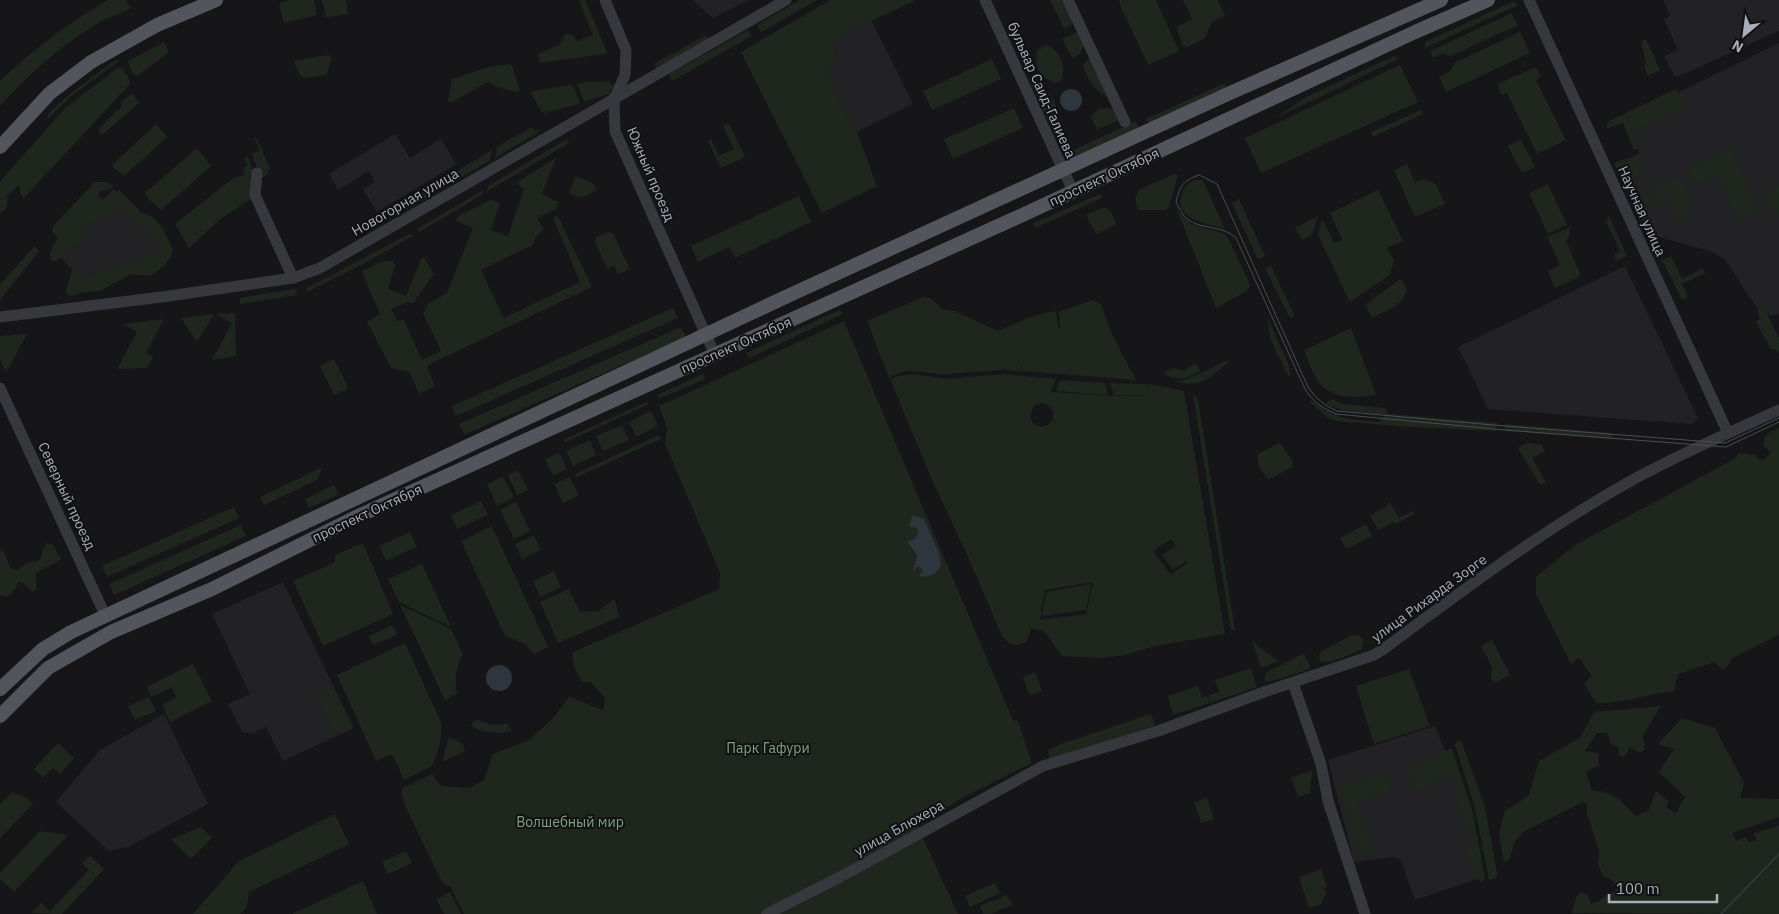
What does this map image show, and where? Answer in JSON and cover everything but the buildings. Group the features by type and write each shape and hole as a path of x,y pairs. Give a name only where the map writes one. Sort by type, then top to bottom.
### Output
{"main road":[{"path":"0,147 50,93 92,62 157,25 216,0"},
{"name":"проспект Октября","path":"0,689 43,649 71,632 792,294 1269,76 1441,0"},
{"name":"проспект Октября","path":"0,716 48,668 111,632 212,588 356,517 801,316 1488,0"},
{"path":"1269,76 1278,96"},
{"path":"1122,143 1132,164"},
{"path":"792,294 801,316"},
{"path":"631,369 639,389"}],"street":[{"name":"Южный проезд","path":"605,0 626,50 625,75 614,98 614,125 618,138 715,355"},
{"name":"Новогорная улица","path":"0,316 162,297 293,278 320,268 786,0"},
{"name":"бульвар Саид-Галиева","path":"985,0 1073,191"},
{"path":"1068,0 1125,122"},
{"name":"Научная улица","path":"1529,0 1728,433"},
{"path":"257,173 255,195 293,278"},
{"name":"Северный проезд","path":"0,388 106,617"},
{"name":"улица Рихарда Зорге","path":"1043,766 1158,731 1264,692 1374,655 1544,534 1634,479 1684,453 1779,410"},
{"path":"1293,683 1321,764 1328,801 1365,914"},
{"name":"улица Блюхера","path":"767,914 842,876 1043,766"}],"shaded area":[{"path":"692,0 748,0 713,18"},
{"path":"1663,0 1779,0 1779,31 1677,77 1674,76 1664,56 1678,50 1664,19 1670,16"},
{"path":"871,19 913,104 818,151 775,66"},
{"path":"1779,43 1779,314 1772,316 1757,308 1726,261 1713,252 1648,234 1614,163 1640,154 1624,119"},
{"path":"1071,89 1079,92 1082,100 1079,108 1071,111 1063,108 1060,100 1063,92"},
{"path":"395,134 410,158 441,139 456,164 377,212 363,189 375,182 369,171 338,190 329,174"},
{"path":"114,189 171,253 85,283 52,249"},
{"path":"1625,266 1698,418 1692,424 1488,409 1458,347"},
{"path":"913,515 924,519 939,553 941,566 934,574 926,577 919,576 923,570 918,566 913,570 917,555 907,541 914,540 918,534 917,528 909,526"},
{"path":"283,582 354,728 283,761 266,727 252,734 242,732 228,704 250,694 212,614"},
{"path":"499,665 508,669 512,678 508,687 499,691 490,687 486,678 490,669"},
{"path":"164,714 208,804 128,847 109,851 56,802 100,750"},
{"path":"1435,726 1450,762 1483,877 1415,900 1401,861 1394,857 1354,862 1328,760"}],"green space":[{"path":"108,0 125,0 131,8 99,23 69,43 22,83 0,106 0,81 3,78 53,36"},
{"path":"289,0 314,0 317,15 284,23 279,4"},
{"path":"322,0 346,0 348,14 326,17"},
{"path":"579,0 585,0 607,52 605,54 540,63 538,54 560,44 565,34 573,35 577,41 593,35"},
{"path":"800,0 817,0 761,32 757,25"},
{"path":"830,0 916,0 847,32 833,42 834,59 827,75 849,120 854,124 877,186 822,213 741,52"},
{"path":"1050,0 1066,0 1073,22 1070,26 1064,29"},
{"path":"1120,0 1156,0 1179,51 1148,65 1119,3"},
{"path":"1183,0 1218,0 1225,16 1212,22 1205,38 1187,47 1183,46 1177,29 1178,26 1192,19"},
{"path":"1514,1 1518,5 1425,48 1425,42"},
{"path":"1512,13 1518,25 1451,56 1442,54 1433,58 1430,51"},
{"path":"748,30 752,36 672,81 669,74"},
{"path":"1078,32 1083,46 1080,54 1072,58 1062,39"},
{"path":"1520,32 1530,53 1446,92 1439,77 1451,71 1454,63"},
{"path":"706,35 709,40 657,69 654,64"},
{"path":"1646,39 1660,70 1648,76 1644,66 1646,64 1641,41"},
{"path":"164,42 169,52 137,76 132,73 128,61"},
{"path":"1046,45 1055,50 1061,59 1063,68 1062,79 1056,83 1042,75 1037,67 1037,51"},
{"path":"329,55 331,58 328,72 325,75 304,78 300,75 294,62 296,60"},
{"path":"1092,56 1107,96 1094,88 1083,66"},
{"path":"1394,56 1398,59 1274,119 1306,97"},
{"path":"992,59 1001,79 932,110 923,91"},
{"path":"115,60 119,61 70,97 49,118 47,115 66,97"},
{"path":"512,65 520,90 517,92 499,88 488,82 450,103 448,101 452,79 489,67"},
{"path":"1400,65 1418,102 1261,173 1245,138"},
{"path":"1536,67 1541,77 1536,80 1566,140 1537,154 1507,93 1502,95 1497,84"},
{"path":"118,68 124,71 130,84 47,173 43,171 46,174 23,199 18,185 7,196 6,208 0,213 0,182 65,108"},
{"path":"1034,77 1051,96 1057,107 1059,121 1054,135 1029,79"},
{"path":"608,81 613,86 609,94 584,102 577,83"},
{"path":"1225,83 1224,89 1150,123 1146,119"},
{"path":"573,86 580,102 579,104 544,113 531,93 533,91"},
{"path":"1676,89 1685,107 1633,132 1639,148 1634,150 1623,123 1607,129 1607,122"},
{"path":"133,94 139,103 102,135 99,129 120,109 122,101"},
{"path":"1014,108 1023,128 953,159 944,139"},
{"path":"1100,108 1113,109 1122,119 1097,130 1091,116"},
{"path":"1421,110 1423,114 1373,137 1371,132"},
{"path":"1136,121 1139,128 1068,160 1065,154"},
{"path":"156,124 167,137 124,176 111,166"},
{"path":"729,124 745,157 721,168 708,141 711,139 719,156 734,149 723,126"},
{"path":"532,127 535,131 539,129 540,131 495,158 497,147"},
{"path":"256,137 270,168 267,175 261,178 252,154 260,150 254,138"},
{"path":"567,139 569,143 486,192 488,186"},
{"path":"1521,139 1535,167 1522,173 1508,146"},
{"path":"197,148 211,166 161,210 144,194"},
{"path":"1731,148 1760,210 1737,220 1716,175 1693,186 1689,174 1691,166"},
{"path":"492,150 489,161 404,211 401,205"},
{"path":"1640,153 1644,161 1633,185 1628,188 1617,164"},
{"path":"247,156 254,173 252,198 219,220 189,248 175,224 232,179 245,174 243,169 248,165 244,158"},
{"path":"556,158 542,194 558,202 556,209 537,218 544,229 536,237 533,245 481,270 504,318 580,282 553,218 558,216 592,287 430,364 427,368 435,386 419,394 409,372 391,368 367,322 380,314 363,271 383,261 393,261 395,265 388,289 406,296 421,259 424,257 434,274 413,303 408,302 391,309 397,321 404,320 422,360 441,351 423,313 428,304 447,293 473,228 455,220 460,215 490,200 500,203 491,230 508,236 524,189 516,183"},
{"path":"1407,164 1415,182 1423,179 1436,184 1445,204 1415,217 1394,170"},
{"path":"1174,174 1178,175 1169,207 1166,210 1139,210 1136,195 1139,190"},
{"path":"576,176 594,184 597,190 581,198 569,193"},
{"path":"1677,177 1682,177 1688,190 1690,204 1688,214 1678,219 1674,217 1666,199 1647,208 1643,200 1658,193 1655,187"},
{"path":"1196,180 1203,180 1225,229 1195,220 1183,211 1181,197 1183,191 1188,184"},
{"path":"95,182 107,182 113,186 99,192 99,198 107,200 119,190 141,212 153,217 163,228 173,250 171,257 165,265 150,276 131,274 100,291 84,292 71,296 67,295 67,292 72,268 80,267 84,279 95,272 112,269 153,253 159,247 129,214 116,209 104,218 88,225 85,228 83,239 57,261 52,261 50,255 58,237 53,233 52,227"},
{"path":"1548,184 1567,225 1548,234 1529,193"},
{"path":"1779,185 1779,212 1774,213 1763,199 1770,190"},
{"path":"483,190 482,195 419,232 417,229"},
{"path":"1378,190 1403,241 1387,248 1394,260 1390,275 1350,302 1318,235 1322,219 1334,243 1342,240 1330,213"},
{"path":"1100,194 1102,198 1035,228 1033,223"},
{"path":"799,196 811,222 735,258 729,247 698,262 691,246"},
{"path":"1239,199 1265,256 1258,260 1232,203"},
{"path":"1104,207 1112,214 1115,225 1096,235 1086,215"},
{"path":"1177,210 1191,224 1226,234 1249,282 1250,287 1245,292 1216,308"},
{"path":"1318,216 1312,235 1302,240 1295,228"},
{"path":"1610,218 1627,256 1616,261 1614,255 1620,251 1605,220"},
{"path":"1570,227 1569,237 1566,241 1580,273 1578,278 1555,288 1548,271 1560,265 1547,237"},
{"path":"609,232 613,234 629,267 628,270 618,274 614,266 607,269 595,242 596,237"},
{"path":"409,234 413,236 307,292 307,288"},
{"path":"35,246 39,251 1,299 0,303 0,284"},
{"path":"1671,256 1682,279 1703,268 1705,273 1682,284 1688,297 1682,300 1662,260"},
{"path":"1271,266 1295,316 1290,318 1265,269"},
{"path":"1400,279 1403,281 1407,291 1401,301 1372,318 1365,305"},
{"path":"295,289 298,295 240,304 239,298"},
{"path":"923,297 931,298 942,309 955,311 998,331 1034,316 1056,311 1058,328 1060,328 1059,312 1093,300 1101,304 1112,334 1136,380 1022,371 1021,362 1021,371 1005,370 1004,368 1001,370 944,374 907,371 889,378 867,321"},
{"path":"1764,307 1779,338 1779,353 1771,349 1756,322 1760,319 1757,310"},
{"path":"673,308 678,318 456,416 452,406"},
{"path":"839,310 843,314 749,358 746,353"},
{"path":"235,313 236,356 212,360 232,323 216,314"},
{"path":"214,314 197,342 181,318"},
{"path":"164,319 146,353 153,357 147,368 117,369 137,332 123,324"},
{"path":"1268,319 1288,363 1291,376 1288,375 1270,339"},
{"name":"Парк Гафури","path":"844,321 1013,720 1018,721 1032,763 966,796 917,825 958,914 464,914 450,886 442,882 437,872 406,808 401,792 402,788 432,774 441,786 469,788 484,780 493,754 529,740 553,718 569,697 603,710 605,698 591,682 583,682 580,679 573,664 573,652 719,589 720,573 665,444 667,428 659,406"},
{"path":"681,327 686,337 464,435 459,424"},
{"path":"1351,328 1376,395 1348,396 1327,390 1317,379 1304,350"},
{"path":"27,334 6,372 0,360 0,336"},
{"path":"334,359 347,385 346,390 334,395 320,366"},
{"path":"1228,360 1229,362 1204,381 1191,384 1173,381 1186,380"},
{"path":"1194,364 1197,365 1200,371 1186,378 1173,378 1163,372 1173,368 1184,371"},
{"path":"703,374 705,379 659,399 657,395"},
{"path":"913,374 945,379 1003,374 1056,379 1051,392 1113,396 1150,396 1114,395 1110,383 1148,384 1149,393 1149,384 1184,391 1225,634 1155,646 1125,655 1100,658 1062,656 1044,631 1031,628 1027,641 1020,645 1013,645 1008,642 1002,636 931,478 890,379","holes":["1043,403 1053,411 1052,421 1044,426 1038,426 1032,422 1030,415 1035,405","1171,539 1182,555 1175,546 1162,555 1173,570 1186,561 1187,563 1171,575 1153,551","1093,582 1086,614 1040,620 1045,590"]},
{"path":"1060,380 1105,383 1108,395 1056,391"},
{"path":"1193,394 1198,400 1235,630 1231,630"},
{"path":"1311,400 1319,407 1335,415 1351,419 1379,422 1385,415 1342,410 1326,404 1328,401 1333,400 1343,404 1386,408 1388,414 1497,423 1496,431 1336,421 1327,417 1310,402"},
{"path":"646,402 649,404 564,443 565,439"},
{"path":"651,411 658,426 636,437 629,422"},
{"path":"1505,424 1612,433 1611,439 1505,431"},
{"path":"622,425 629,440 603,451 596,436"},
{"path":"1779,428 1779,634 1732,658 1729,665 1723,670 1714,662 1678,674 1674,691 1616,702 1596,703 1584,683 1592,676 1579,658 1571,664 1536,594 1536,577 1575,545 1736,458 1738,453 1756,455 1758,459 1763,460 1771,453 1763,445 1766,436"},
{"path":"659,435 661,439 577,477 575,474"},
{"path":"590,440 596,455 573,466 566,451"},
{"path":"1279,443 1293,462 1292,467 1269,479 1260,468 1258,454"},
{"path":"1526,443 1541,444 1545,451 1532,458 1546,482 1540,485 1518,448"},
{"path":"559,453 567,469 553,476 545,459"},
{"path":"323,467 317,480 264,505 260,497"},
{"path":"518,470 528,490 517,495 508,475"},
{"path":"503,476 514,498 497,506 487,484"},
{"path":"570,477 579,495 563,503 554,484"},
{"path":"334,485 339,494 309,508 305,499"},
{"path":"481,501 488,515 457,529 451,515"},
{"path":"516,502 530,531 514,539 500,510"},
{"path":"1390,502 1399,518 1413,511 1414,514 1378,530 1370,515 1387,506"},
{"path":"234,507 239,518 107,577 102,566"},
{"path":"1366,524 1372,536 1346,549 1340,538"},
{"path":"241,525 246,536 114,595 109,584"},
{"path":"492,526 548,647 534,654 525,644 505,636 461,541"},
{"path":"410,532 417,547 386,561 379,546"},
{"path":"534,535 541,550 522,559 515,544"},
{"path":"47,543 54,545 58,555 62,558 36,573 36,590 32,592 24,583 18,582 11,594 6,597 0,595 0,551 4,552 11,569 18,570 28,562 38,561"},
{"path":"363,543 393,614 323,646 293,581 335,562 335,555"},
{"path":"422,564 451,627 399,602 388,579"},
{"path":"554,571 561,587 540,597 533,581"},
{"path":"1091,584 1086,610 1042,616 1046,592"},
{"path":"569,589 580,612 598,611 615,599 619,617 558,643 540,602"},
{"path":"400,605 451,629 463,654 456,674 457,694 445,700"},
{"path":"392,625 397,635 373,645 369,636"},
{"path":"1352,635 1358,635 1363,639 1362,649 1329,662 1320,661 1319,654 1322,651"},
{"path":"1492,640 1510,675 1494,683 1491,678 1492,667 1481,646"},
{"path":"1252,641 1278,661 1261,668"},
{"path":"405,643 441,722 441,733 432,766 404,780 392,754 376,761 337,675"},
{"path":"1305,654 1310,666 1309,669 1265,682 1265,673"},
{"path":"193,664 212,701 170,722 162,705 176,697 172,687 152,697 147,687"},
{"path":"1251,668 1257,687 1210,703 1208,696 1219,692 1215,680"},
{"path":"1409,669 1430,726 1374,744 1356,686"},
{"path":"1035,672 1042,691 1031,695 1028,692 1023,677"},
{"path":"1198,686 1202,697 1207,696 1209,703 1173,715 1168,696"},
{"path":"333,687 351,725 333,733 315,695"},
{"path":"149,697 156,711 135,720 128,706"},
{"path":"1661,706 1643,735 1645,750 1640,753 1629,747 1626,755 1623,757 1619,755 1618,747 1611,745 1607,733 1597,733 1585,751 1598,753 1599,765 1586,772 1592,791 1600,791 1612,795 1636,816 1649,810 1656,791 1668,801 1667,808 1676,813 1685,797 1659,772 1674,749 1658,744 1682,718 1715,728 1744,783 1740,798 1779,799 1779,817 1733,833 1736,841 1746,837 1748,842 1756,840 1754,833 1779,826 1779,914 1572,913 1576,897 1581,892 1588,895 1591,904 1614,892 1617,888 1612,880 1603,876 1598,864 1599,851 1587,814 1587,803 1583,802 1523,832 1514,843 1510,859 1506,862 1503,859 1499,833 1505,811 1529,795 1539,761 1580,738 1594,712"},
{"path":"1151,714 1155,726 1050,759 1048,752 1050,749 1061,744"},
{"path":"477,719 484,723 507,723 512,731 496,733 480,730 470,725"},
{"path":"449,737 462,744 465,751 442,762"},
{"path":"1458,741 1462,743 1485,807 1497,878 1489,880 1475,808 1455,745"},
{"path":"58,743 74,758 60,774 53,768 43,778 34,769"},
{"path":"1450,748 1452,749 1472,809 1485,878 1482,882 1475,876 1468,861 1464,846 1470,844 1465,820 1457,806 1458,801 1450,776 1432,782 1426,789 1415,792 1406,767 1447,751"},
{"path":"1312,770 1310,793 1298,797 1291,778"},
{"path":"1387,772 1392,791 1357,802 1372,851 1357,856 1340,786"},
{"path":"12,792 27,798 33,804 0,838 0,805"},
{"path":"1207,798 1214,819 1201,823 1194,802"},
{"path":"335,814 349,844 249,892 247,907 240,914 193,914 239,861"},
{"path":"201,827 212,838 191,859 171,839"},
{"path":"40,831 68,835 14,892 0,879 0,873"},
{"path":"406,851 412,863 388,874 382,862"},
{"path":"90,856 104,869 62,914 32,913 41,903 50,911 89,870 82,863"},
{"path":"1321,869 1327,887 1324,888 1327,895 1324,896 1322,904 1309,908 1299,877"},
{"path":"363,881 377,914 292,914"},
{"path":"995,883 1000,893 970,907 965,896"},
{"path":"450,892 461,914 444,914 437,899"},
{"path":"1007,895 1012,905 991,914 983,914 980,906"}],"waterway":[{"path":"1721,914 1779,854"}],"tram line":[{"path":"1779,418 1725,443 1337,411 1321,401 1308,387 1217,184 1199,175 1189,179 1179,191 1176,202 1188,220 1195,224 1226,231 1236,238 1305,389 1318,404 1336,414 1505,430 1726,447 1779,422"}],"park label":[{"name":"Волшебный мир","path":"570,822"}]}
